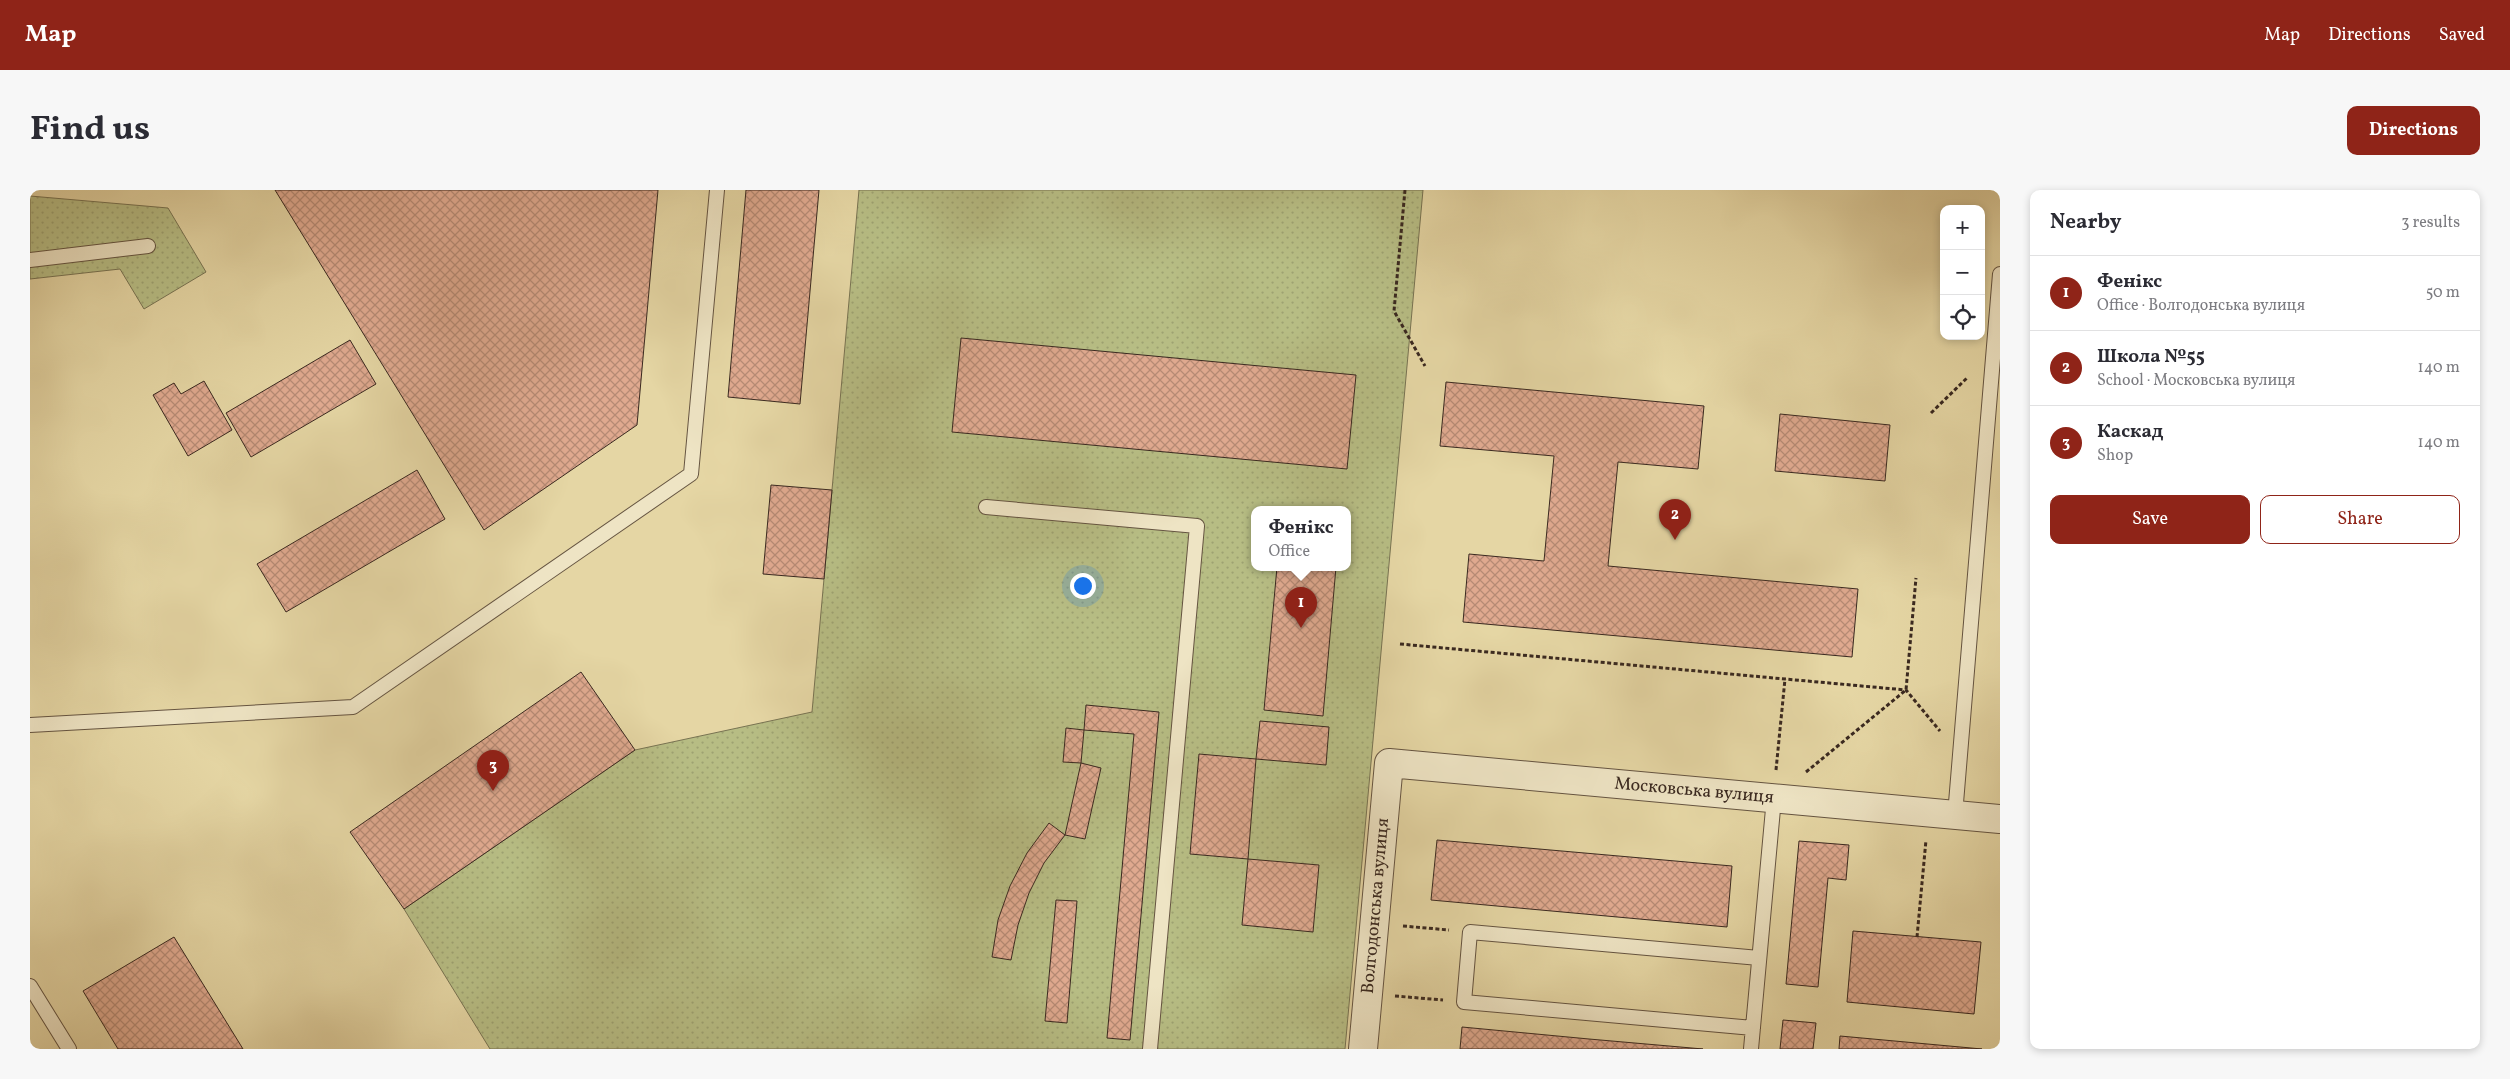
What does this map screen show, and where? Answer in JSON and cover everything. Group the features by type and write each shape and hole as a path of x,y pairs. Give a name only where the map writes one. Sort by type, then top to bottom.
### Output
{"street":[{"name":"Московська вулиця","path":"1389,763 2000,818"},
{"name":"Волгодонська вулиця","path":"1363,1049 1389,763"}],"lane":[{"path":"30,725 353,707 691,474 717,190"},
{"path":"30,260 148,246"},
{"path":"1955,815 1997,353 2000,274"},
{"path":"986,507 1197,526 1150,1049"},
{"path":"1751,1049 1774,798"},
{"path":"1753,1028 1464,1002 1470,932 1759,958"},
{"path":"30,986 69,1049"}],"path":[{"path":"1405,190 1394,311 1425,366"},
{"path":"1931,413 1997,353"},
{"path":"1916,578 1906,690 1960,755"},
{"path":"1400,644 1906,690"},
{"path":"1774,798 1785,679"},
{"path":"1774,798 1906,690"},
{"path":"1917,936 1928,812"},
{"path":"1374,923 1470,932"},
{"path":"1368,993 1464,1002"}],"green space":[{"path":"859,190 1423,190 1345,1049 490,1049 404,909 635,750 812,712"},
{"path":"30,196 168,208 206,272 144,309 120,269 30,279"}],"building":[{"path":"275,190 658,190 637,425 484,530"},
{"path":"746,190 819,190 800,404 728,397"},
{"path":"961,338 1356,375 1347,469 952,432"},
{"path":"350,340 376,384 251,457 226,413"},
{"path":"204,381 232,430 188,456 153,395 174,383 181,394"},
{"path":"1446,382 1704,406 1698,469 1618,462 1608,566 1858,589 1852,657 1463,622 1469,554 1544,561 1554,456 1440,446"},
{"path":"1780,414 1890,425 1885,481 1775,471"},
{"path":"417,470 445,519 286,612 257,564"},
{"path":"771,485 832,490 824,579 763,574"},
{"path":"1277,571 1336,571 1323,716 1264,710"},
{"path":"581,672 635,750 404,909 350,832"},
{"path":"1086,705 1159,712 1130,1040 1107,1038 1134,734 1084,730"},
{"path":"1260,721 1329,727 1326,765 1256,759"},
{"path":"1066,728 1084,730 1081,763 1063,762"},
{"path":"1199,754 1256,759 1248,859 1190,854"},
{"path":"1081,763 1101,768 1085,839 1065,835"},
{"path":"1049,823 1065,835 1044,863 1029,893 1018,925 1011,960 992,957 998,920 1010,886 1027,853"},
{"path":"1437,840 1732,866 1727,927 1431,900"},
{"path":"1799,841 1849,845 1846,880 1828,878 1818,987 1786,984"},
{"path":"1248,859 1319,865 1313,932 1242,925"},
{"path":"1056,900 1077,901 1067,1023 1045,1021"},
{"path":"1853,931 1981,942 1974,1014 1847,1002"},
{"path":"174,937 243,1049 118,1049 83,991"},
{"path":"1783,1020 1816,1023 1813,1049 1780,1049"},
{"path":"1462,1027 1589,1039 1703,1049 1460,1049"},
{"path":"1840,1036 1982,1049 1839,1049"}],"place":[{"name":"Школа №55","path":"1675,540"},
{"name":"Фенікс","path":"1301,628"},
{"name":"Каскад","path":"493,791"}]}
